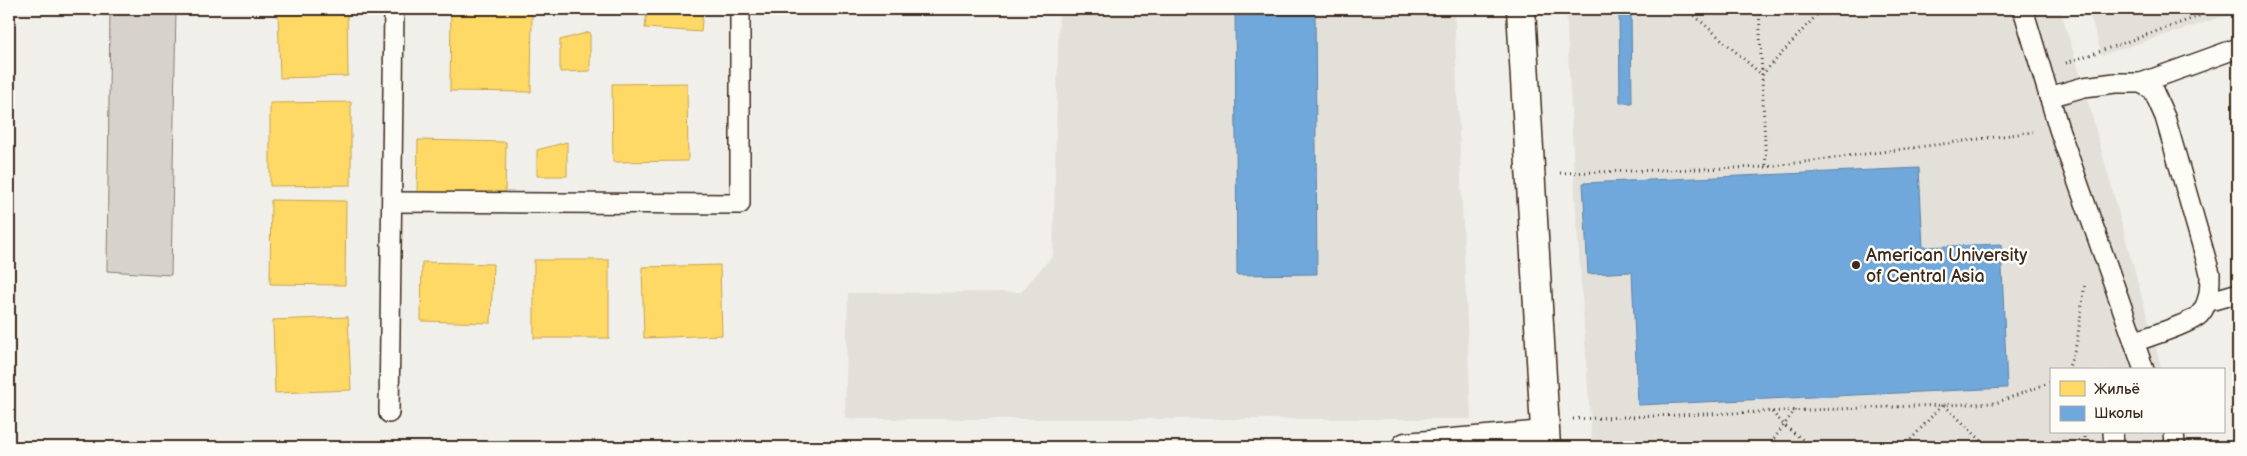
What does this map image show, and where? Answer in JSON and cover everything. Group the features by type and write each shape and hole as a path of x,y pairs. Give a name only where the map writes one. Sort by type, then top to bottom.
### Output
{"street":[{"path":"1406,447 1545,441 1521,9"}],"lane":[{"path":"389,414 394,9"},
{"path":"393,202 740,204 740,9"},
{"path":"2023,9 2059,129 2143,368"},
{"path":"2049,97 2094,85 2141,83 2238,48"},
{"path":"2134,342 2199,316 2207,302 2210,273 2165,117 2153,90 2141,83"},
{"path":"2207,302 2238,293"},
{"path":"2113,434 2114,447"},
{"path":"2172,447 2175,444 2174,434"}],"path":[{"path":"1687,9 1762,75"},
{"path":"1759,9 1766,167"},
{"path":"1762,75 1822,9"},
{"path":"2041,70 2197,17 2211,9"},
{"path":"1559,173 1766,167 2059,129"},
{"path":"2070,368 2077,342 2086,282"},
{"path":"1545,441 1570,419 1996,403 2050,382"},
{"path":"1904,447 1943,404"},
{"path":"1943,404 1988,447"},
{"path":"1768,447 1795,410"},
{"path":"1772,411 1785,426 1812,447"},
{"path":"2085,434 2085,447"}],"shaded area":[{"path":"110,9 176,9 171,275 107,271"},
{"path":"1059,9 1454,9 1471,419 845,419 848,293 1021,292 1053,255"},
{"name":"American University of Central Asia","path":"1566,9 2060,9 2084,87 2161,368 2050,368 2050,434 2180,434 2183,447 1592,447 1575,194"},
{"path":"2088,9 2238,9 2238,12 2102,55"}],"building: Жильё":[{"path":"278,9 347,9 348,76 280,78"},
{"path":"451,9 532,9 531,92 450,91"},
{"path":"647,9 703,9 701,32 645,28"},
{"path":"590,32 590,71 560,72 560,40"},
{"path":"687,83 688,161 613,162 612,84"},
{"path":"351,102 351,185 270,186 270,103"},
{"path":"418,140 506,142 505,196 417,194"},
{"path":"567,142 567,176 537,176 537,150"},
{"path":"271,200 346,201 345,285 270,284"},
{"path":"534,260 609,260 609,338 534,338"},
{"path":"422,262 493,264 491,323 421,321"},
{"path":"720,265 722,335 644,338 642,267"},
{"path":"348,317 351,390 275,393 273,320"}],"building: Школы":[{"path":"1235,9 1315,9 1317,274 1237,275"},
{"path":"1619,9 1631,9 1632,103 1620,103"},
{"name":"American University of Central Asia","path":"1919,168 1923,247 2001,244 2007,388 1638,405 1632,272 1588,274 1583,183"}],"place":[{"name":"American University of Central Asia","path":"1856,265"}]}
